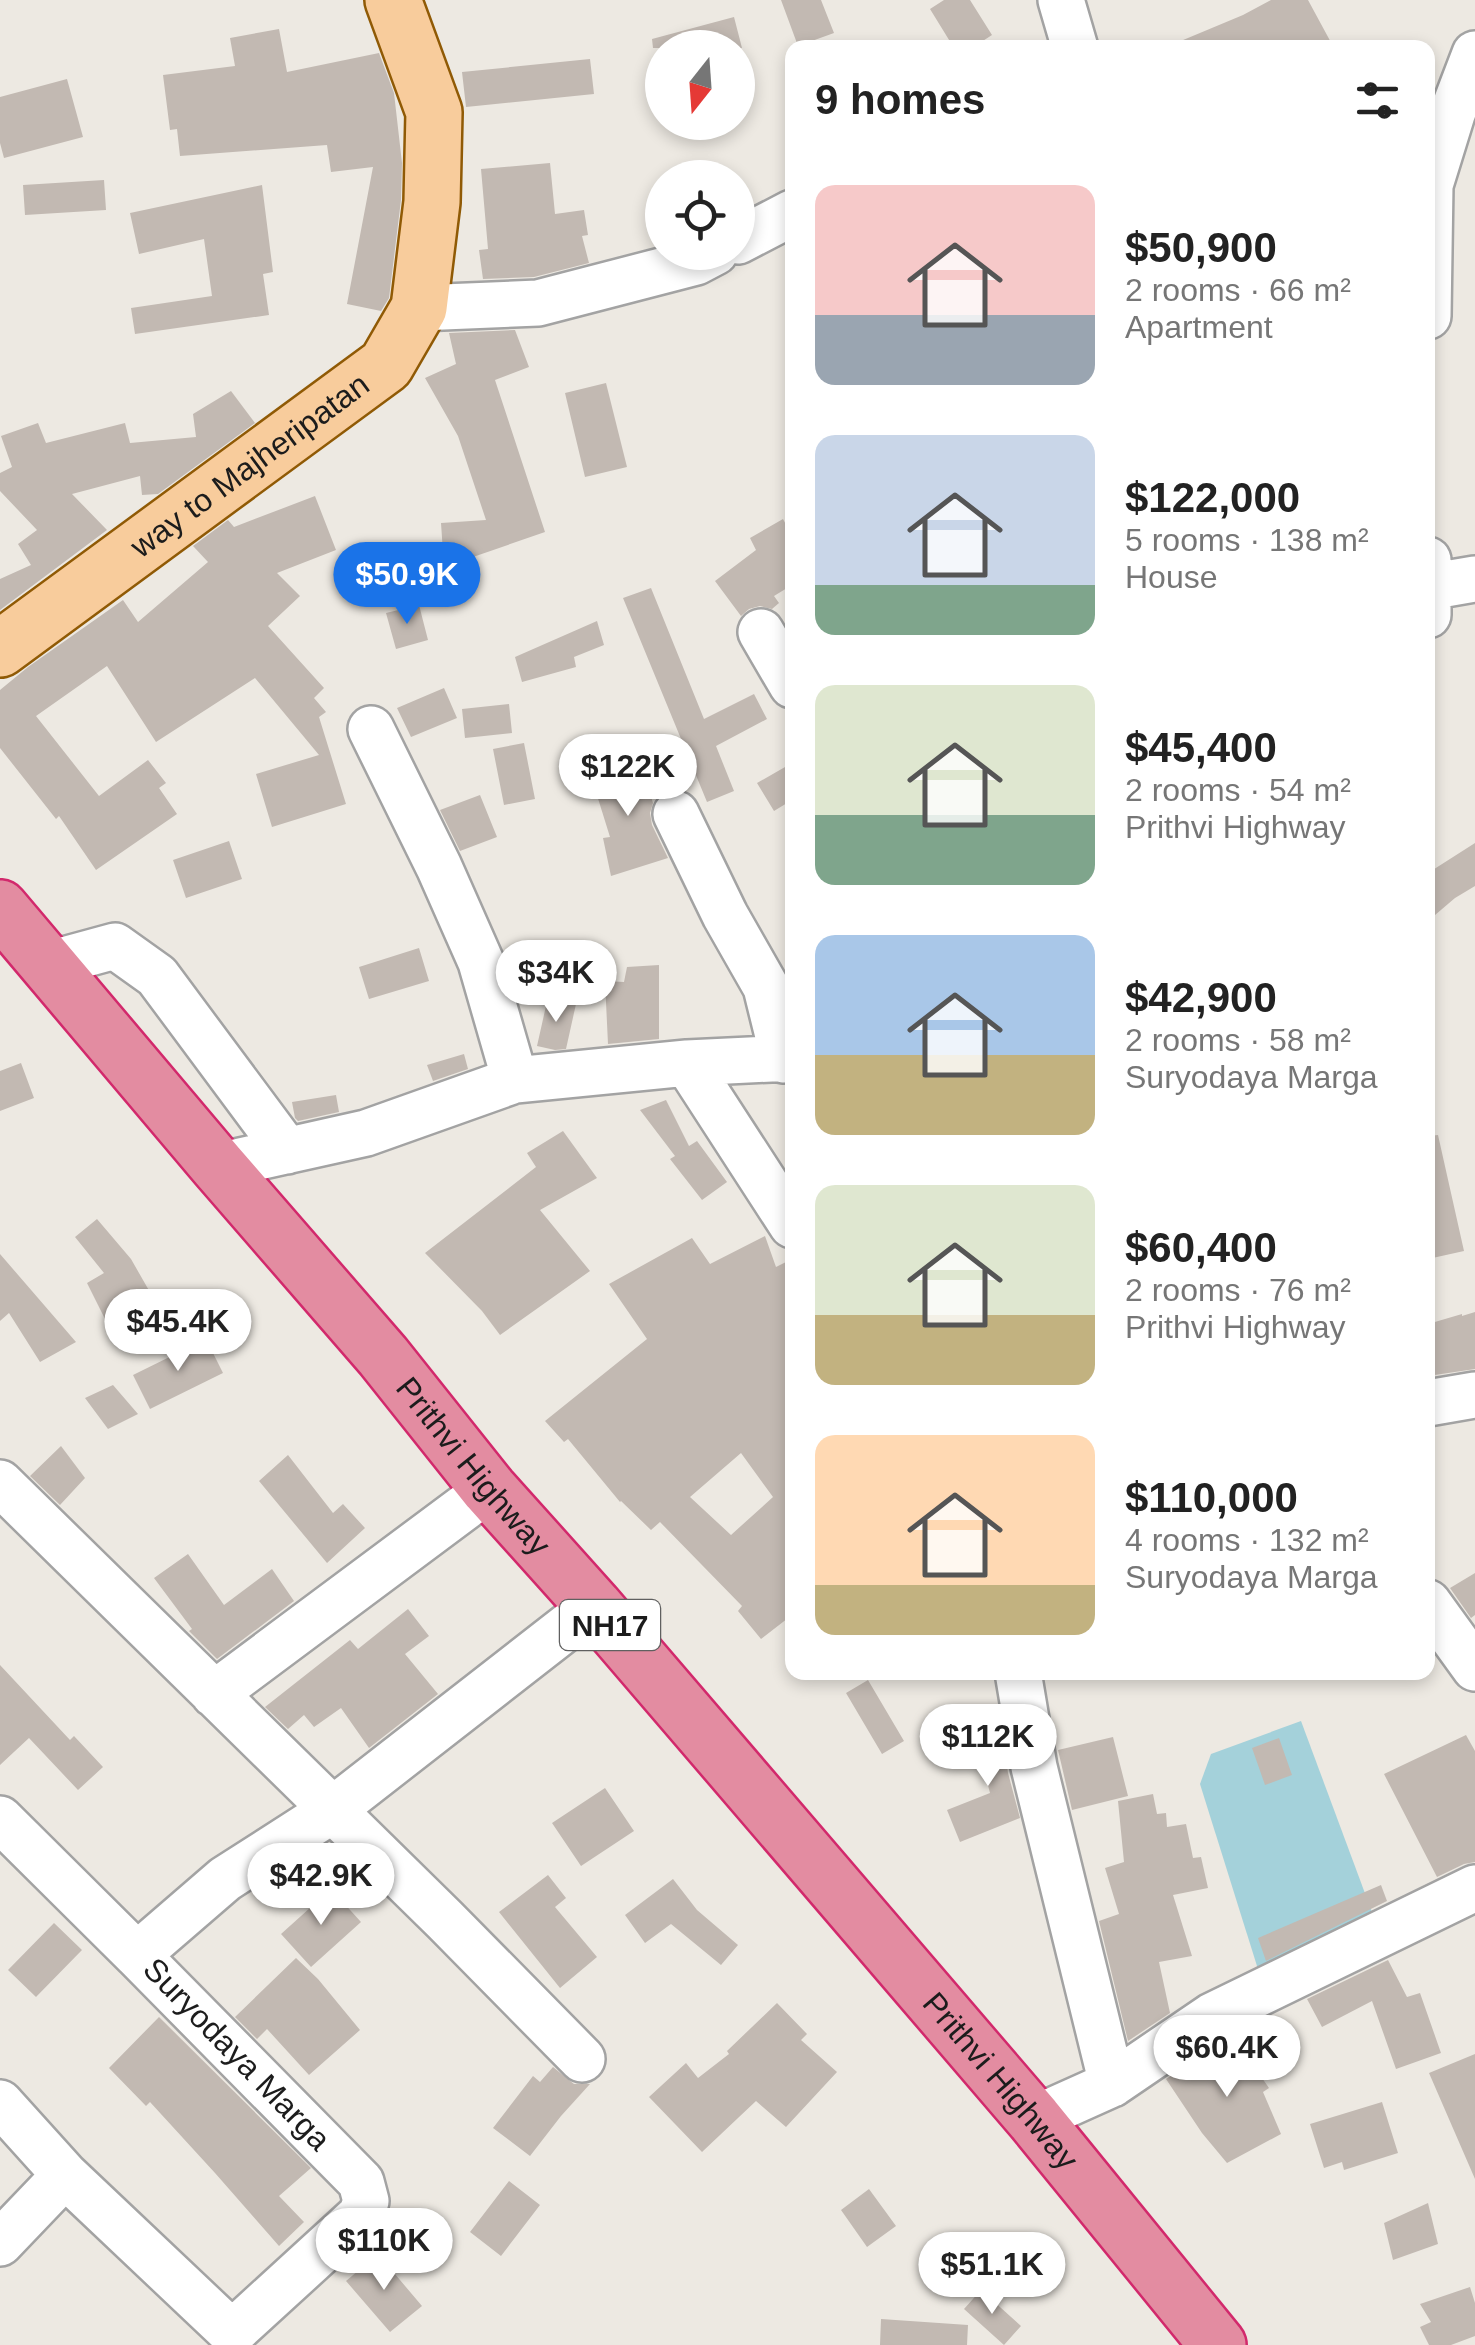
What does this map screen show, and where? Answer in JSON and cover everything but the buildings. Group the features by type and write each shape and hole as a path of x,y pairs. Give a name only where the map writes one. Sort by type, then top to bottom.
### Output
{"highway":[{"name":"Prithvi Highway","path":"0,908 383,1356 489,1490 594,1606 1034,2119 1218,2345"}],"main road":[{"name":"way to Majheripatan","path":"0,649 386,365 420,308 432,202 434,112 393,0"}],"street":[{"path":"1061,0 1073,40"},
{"path":"1435,168 1475,54"},
{"path":"755,232 785,217"},
{"path":"420,308 538,303 665,270"},
{"path":"1435,586 1475,578"},
{"path":"761,632 785,673"},
{"path":"371,729 440,867 481,962 515,1080"},
{"path":"676,814 725,915 766,987 785,1049"},
{"path":"49,964 115,946 157,976 286,1151"},
{"path":"218,1166 366,1133 515,1080 686,1063 785,1059"},
{"path":"686,1063 785,1214"},
{"path":"1435,1402 1475,1396"},
{"path":"0,1483 582,2059"},
{"path":"214,1694 489,1490"},
{"name":"Suryodaya Marga","path":"0,2103 64,2175 232,2339 361,2215 366,2201 361,2182 137,1954 225,1879 331,1810 594,1606"},
{"path":"1435,1613 1475,1668"},
{"path":"1019,1680 1034,1767 1112,2084"},
{"path":"0,1818 137,1954"},
{"path":"1034,2119 1112,2084 1212,2016 1475,1888"},
{"path":"0,2243 64,2175"}],"water":[{"path":"1301,1721 1379,1931 1262,1982 1200,1784 1211,1754"}]}
